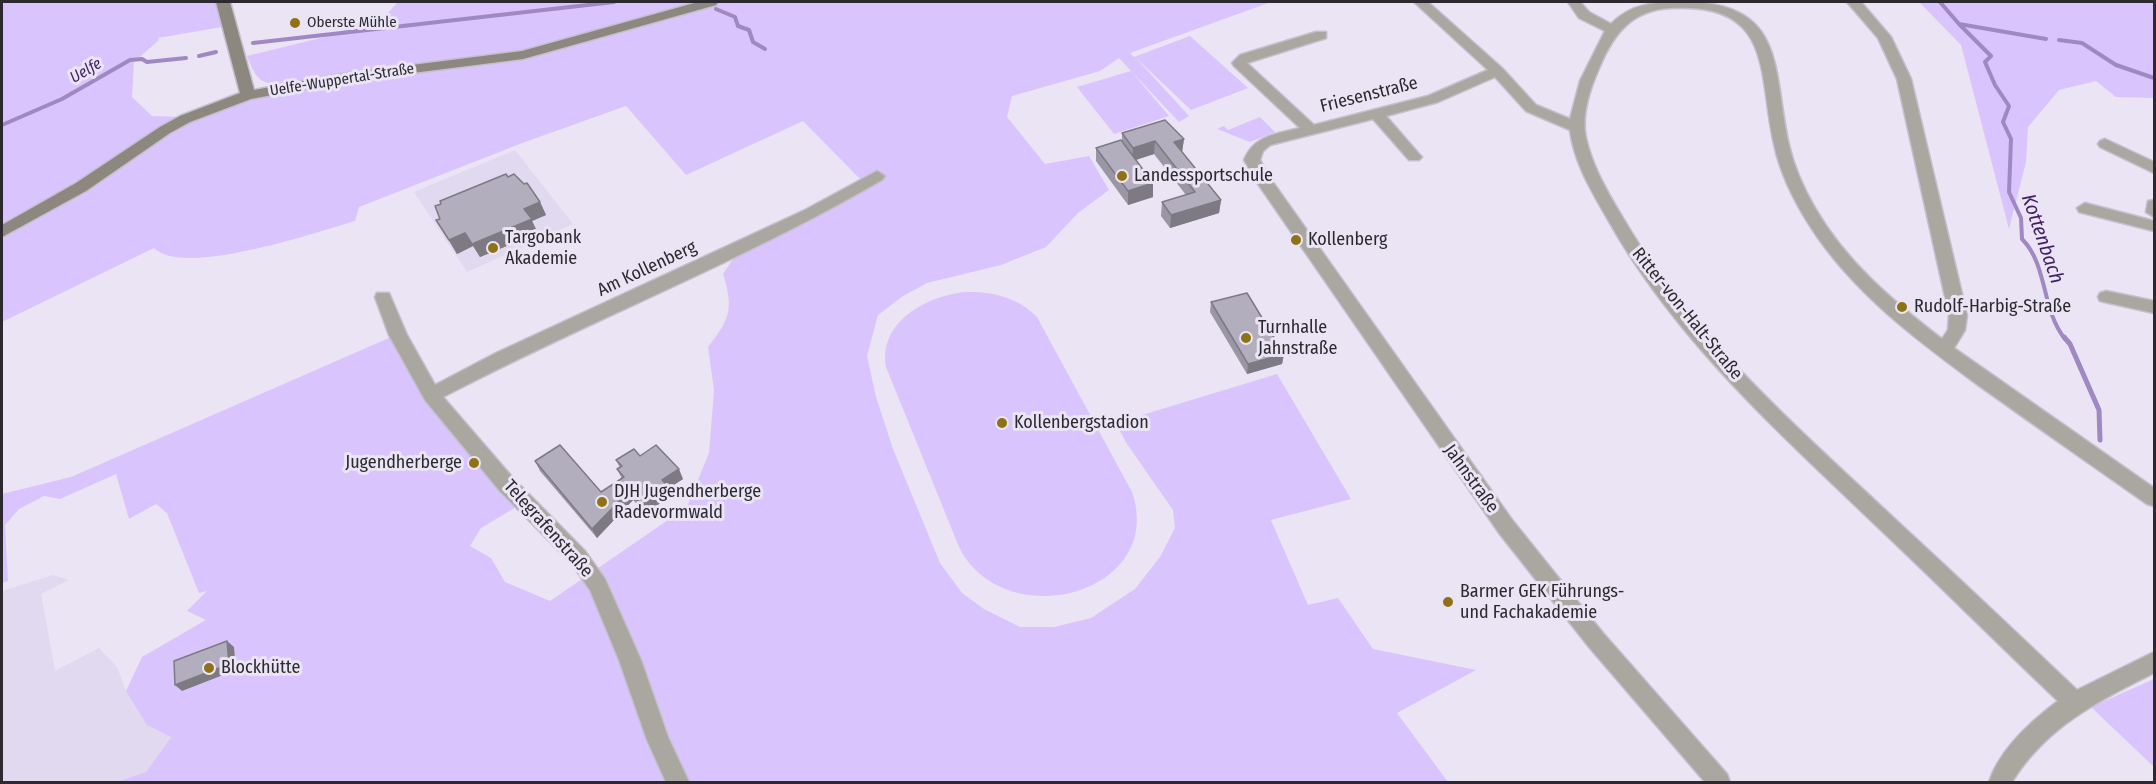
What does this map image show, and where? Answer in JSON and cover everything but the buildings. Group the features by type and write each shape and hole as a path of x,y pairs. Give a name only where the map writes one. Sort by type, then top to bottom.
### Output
{"main road":[{"path":"223,2 248,95"},
{"name":"Uelfe-Wuppertal-Straße","path":"2,232 81,187 165,130 200,113 248,95 340,78 523,55 711,2"}],"street":[{"path":"1421,2 1497,70 1532,108 1576,128"},
{"path":"1574,2 1584,15 1611,29 1643,8 1661,4 1688,2 1714,8 1739,19 1764,43 1783,150 1805,205 1849,266 1879,296 1942,349 2037,418 2154,498"},
{"path":"1854,2 1884,37 1904,79 1958,315 1959,328 1953,341 1942,349"},
{"name":"Ritter-von-Halt-Straße","path":"1611,29 1591,70 1576,128 1586,165 1622,233 1702,338 1768,409 2075,703"},
{"path":"1311,130 1239,63 1245,58 1321,35"},
{"name":"Friesenstraße","path":"1252,155 1265,142 1432,99 1497,70"},
{"path":"1377,114 1414,157"},
{"path":"2105,144 2154,168"},
{"name":"Jahnstraße","path":"1252,155 1253,165 1263,180 1500,519 1596,640 1719,783"},
{"name":"Am Kollenberg","path":"431,396 502,358 811,214 877,176"},
{"path":"2154,205 2154,212"},
{"path":"2085,208 2154,226"},
{"name":"Telegrafenstraße","path":"383,297 398,335 431,396 498,475 590,571 606,602 658,740 678,783"},
{"path":"2106,297 2154,307"},
{"path":"2000,783 2014,755 2052,717 2154,662"}],"shaded area":[{"path":"2,2 215,2 222,27 158,38 159,40 134,62 132,97 152,116 183,117 2,228"},
{"path":"398,2 703,2 522,53 279,85 261,80 247,56 341,33 357,21 385,16"},
{"path":"716,2 1271,2 1130,53 1134,57 1190,36 1248,88 1191,110 1136,58 1189,116 1179,122 1119,58 1100,71 1012,96 1007,117 1045,164 1089,156 1109,190 1078,213 1046,247 1001,265 927,283 903,296 878,315 867,356 876,397 893,449 940,563 962,593 984,609 1020,627 1054,627 1091,618 1135,589 1160,557 1175,528 1173,510 1127,444 1114,420 1129,419 1277,374 1351,499 1271,520 1308,605 1338,598 1373,649 1476,670 1397,713 1448,782 116,782 146,772 171,737 147,725 126,691 142,657 206,620 187,611 207,591 199,593 167,513 156,504 129,519 116,474 60,499 44,496 19,509 5,525 8,581 2,583 2,494 71,477 398,334 430,397 523,503 481,528 470,546 491,558 505,582 550,601 687,507 709,453 714,390 708,347 721,329 728,313 728,296 723,274 741,247 864,183 803,121 686,175 626,106 525,142 359,207 355,221 312,234 220,256 192,258 169,256 154,248 2,322 2,236 169,133 205,114 230,105 294,88 553,51 673,17"},
{"path":"1919,2 2154,2 2154,98 2116,97 2096,81 2059,90 2028,127 2026,162 2009,229 1961,45"},
{"path":"1131,71 1169,116 1114,134 1077,87"},
{"path":"1260,117 1275,132 1250,142 1217,129 1224,126 1228,130"},
{"path":"515,150 573,224 467,272 414,192"},
{"name":"Kollenbergstadion","path":"964,292 994,294 1013,300 1037,317 1132,492 1136,527 1126,556 1105,578 1075,592 1043,596 1010,591 981,575 959,547 886,367 886,351 890,337 908,314 935,299"},
{"path":"53,575 69,580 41,594 55,671 99,648 117,667 126,691 171,737 146,772 116,782 2,782 2,591"},
{"path":"2154,679 2154,767 2091,707"}],"waterway":[{"name":"Uelfe","path":"253,43 614,2"},
{"path":"1940,2 1959,24"},
{"path":"716,9 735,17 738,26 749,30 753,42 765,49"},
{"path":"1959,24 2046,39"},
{"name":"Kottenbach","path":"1959,24 1991,56 1985,62 1995,85 2009,106 2003,122 2011,139 2009,192 2021,218 2022,239 2036,261 2052,314 2065,339"},
{"path":"2059,40 2082,43 2116,65 2154,78"},
{"name":"Uelfe","path":"199,56 216,52"},
{"name":"Uelfe","path":"2,125 62,99 130,60 142,59 147,62 186,58"},
{"name":"Kottenbach","path":"2064,337 2070,344 2099,410 2100,440"}],"place":[{"name":"Oberste Mühle","path":"295,23"},
{"name":"Landessportschule","path":"1122,176"},
{"name":"Kollenberg","path":"1296,240"},
{"name":"Targobank Akademie","path":"493,248"},
{"name":"Rudolf-Harbig-Straße","path":"1902,307"},
{"name":"Turnhalle Jahnstraße","path":"1246,338"},
{"name":"Kollenbergstadion","path":"1002,423"},
{"name":"Jugendherberge","path":"474,463"},
{"name":"DJH Jugendherberge Radevormwald","path":"602,502"},
{"name":"Barmer GEK Führungs- und Fachakademie","path":"1448,602"},
{"name":"Blockhütte","path":"209,668"}]}
